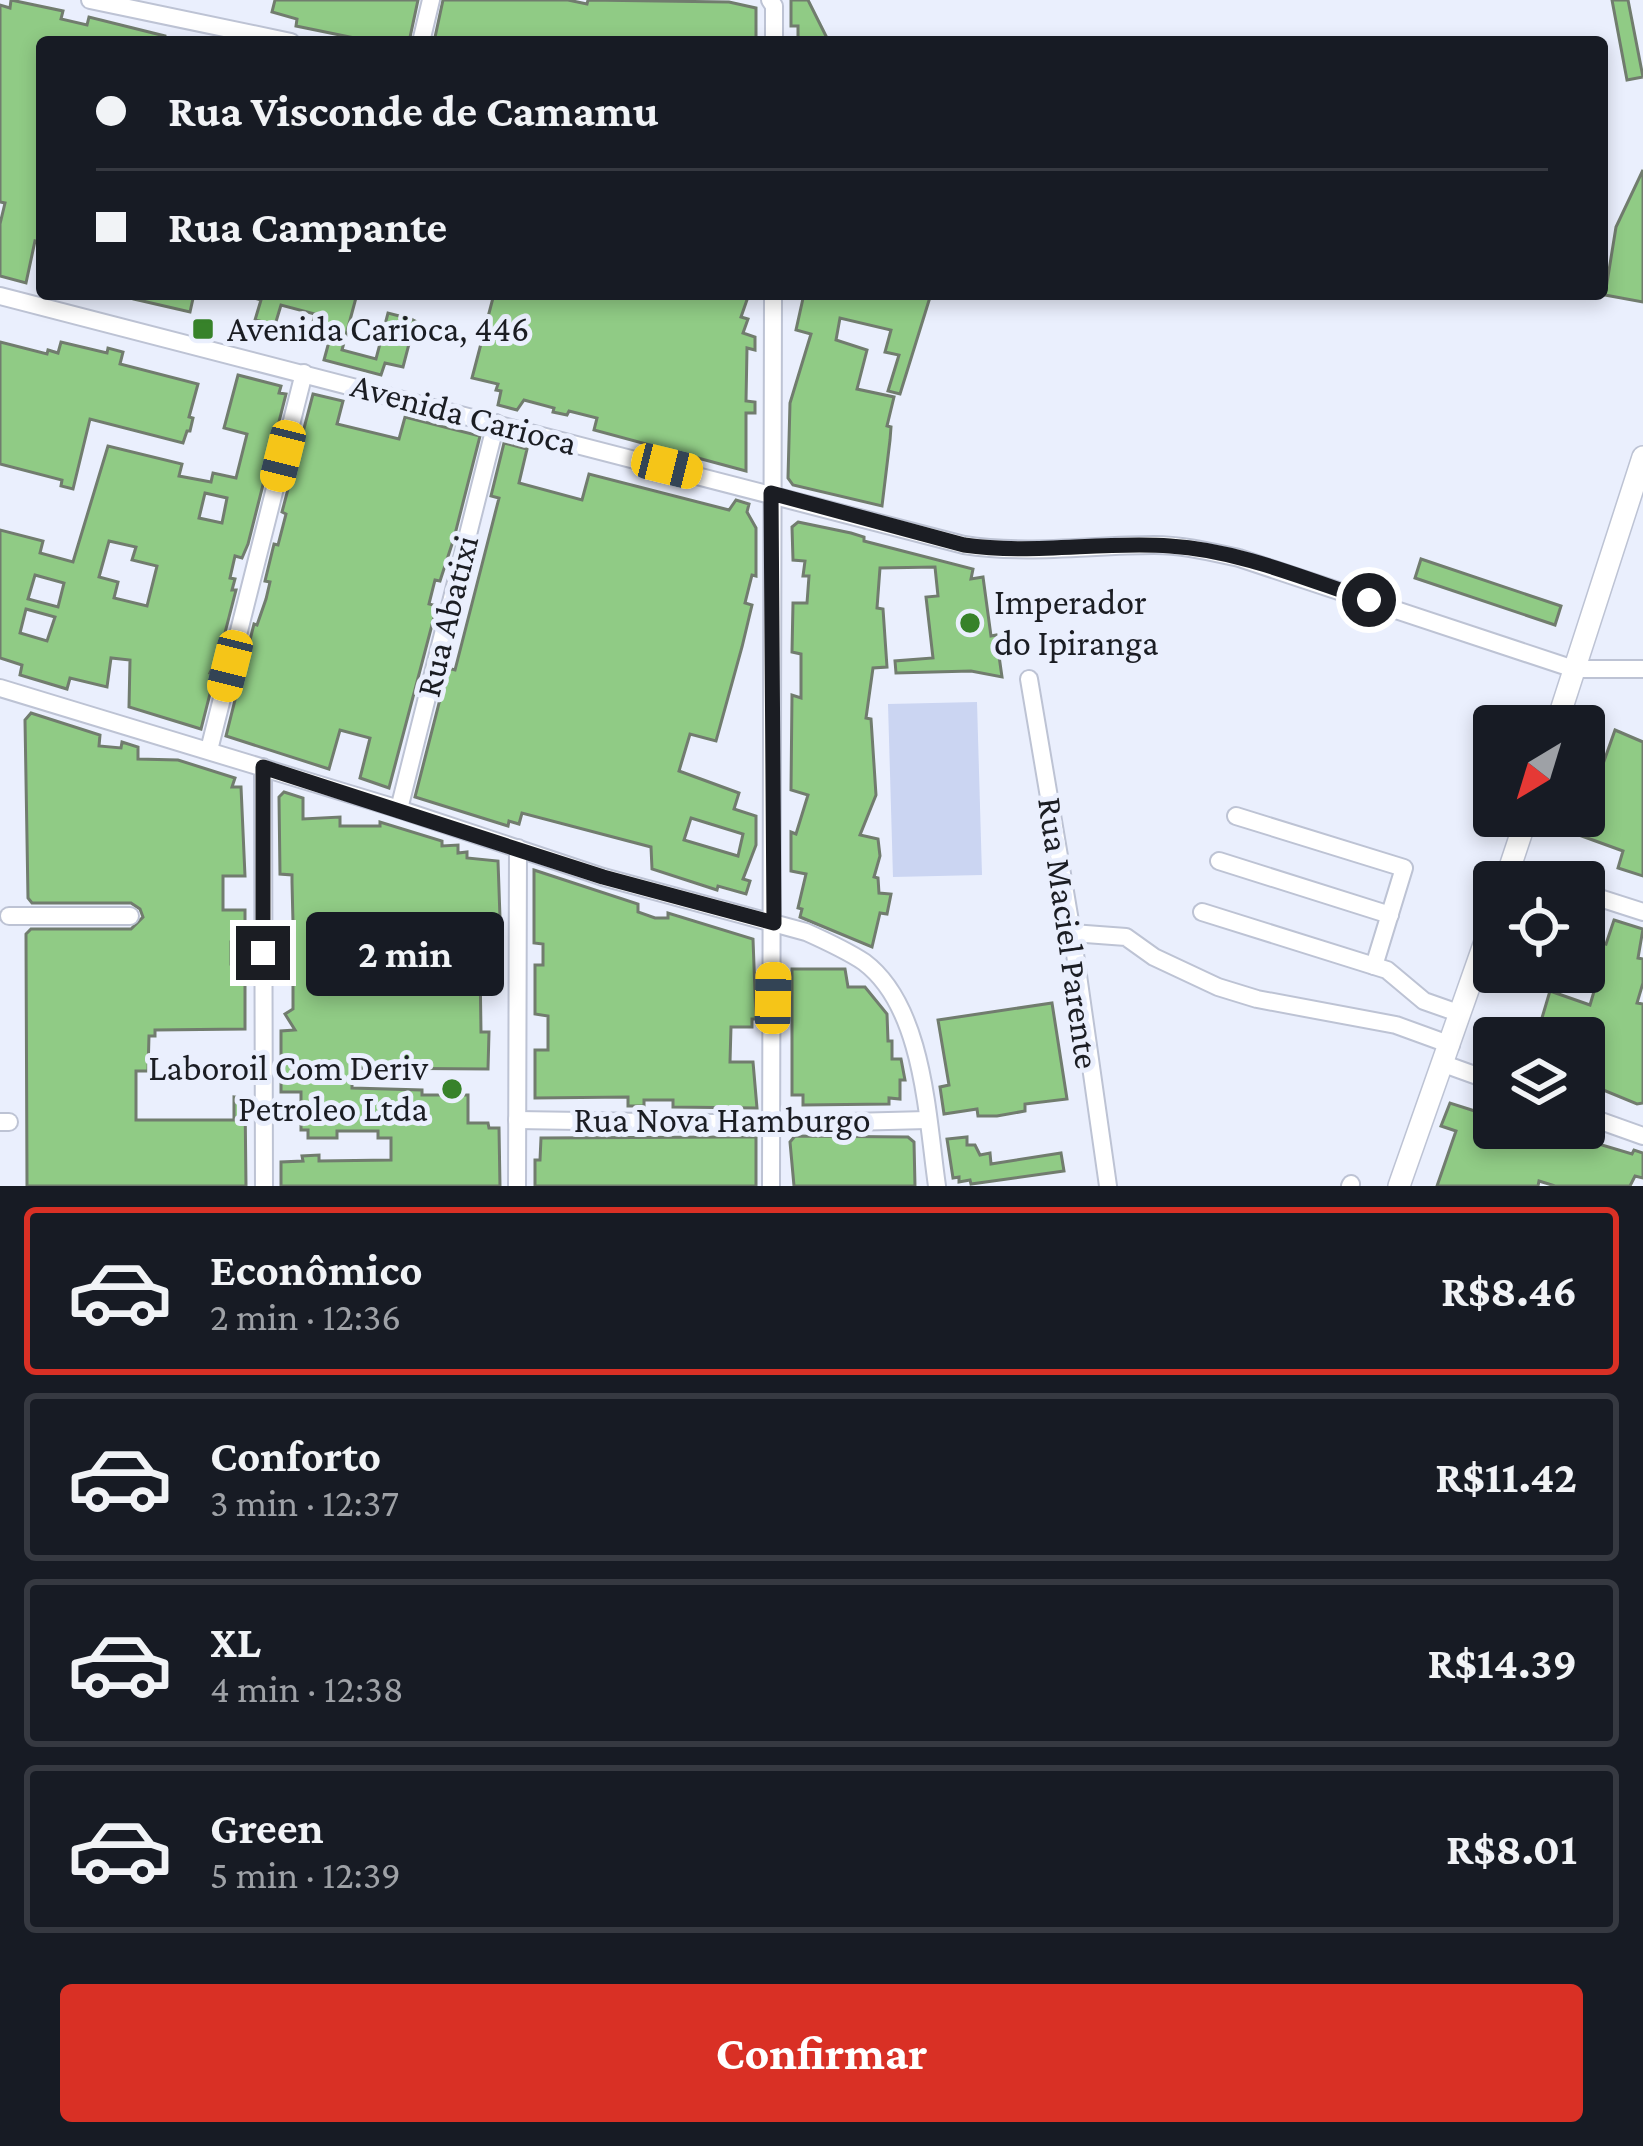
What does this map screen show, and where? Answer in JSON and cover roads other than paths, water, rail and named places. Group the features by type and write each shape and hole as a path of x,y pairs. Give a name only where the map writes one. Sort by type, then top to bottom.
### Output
{"main road":[{"path":"1563,705 1643,457"},
{"path":"1400,1186 1473,978"}],"street":[{"path":"90,0 261,36"},
{"path":"422,36 431,0"},
{"path":"772,3 774,36"},
{"name":"Avenida Carioca","path":"0,296 964,545 997,550 1154,545 1198,550 1262,566 1574,668 1643,669"},
{"path":"771,1186 773,300"},
{"path":"209,749 304,373"},
{"name":"Rua Abatixi","path":"399,808 496,423"},
{"name":"Rua Maciel Parente","path":"1029,680 1108,1186"},
{"path":"0,688 399,808 623,883 829,942 879,976 902,1014 918,1058 937,1186"},
{"path":"263,767 265,1186"},
{"path":"1236,816 1405,870 1374,966"},
{"path":"517,1186 518,848"},
{"path":"1219,860 1390,915"},
{"path":"1605,900 1643,912"},
{"path":"1202,912 1374,966 1393,974 1424,1001 1461,1014"},
{"path":"9,916 130,916"},
{"path":"1072,933 1126,937 1154,957 1218,987 1280,1004 1396,1024 1473,1069"},
{"name":"Rua Nova Hamburgo","path":"517,1120 772,1124 927,1120"},
{"path":"1605,1122 1643,1136"}],"place":[{"name":"Avenida Carioca, 446","path":"203,329"},
{"name":"Imperador do Ipiranga","path":"970,623"},
{"name":"Laboroil Com Deriv Petroleo Ltda","path":"452,1089"}]}
